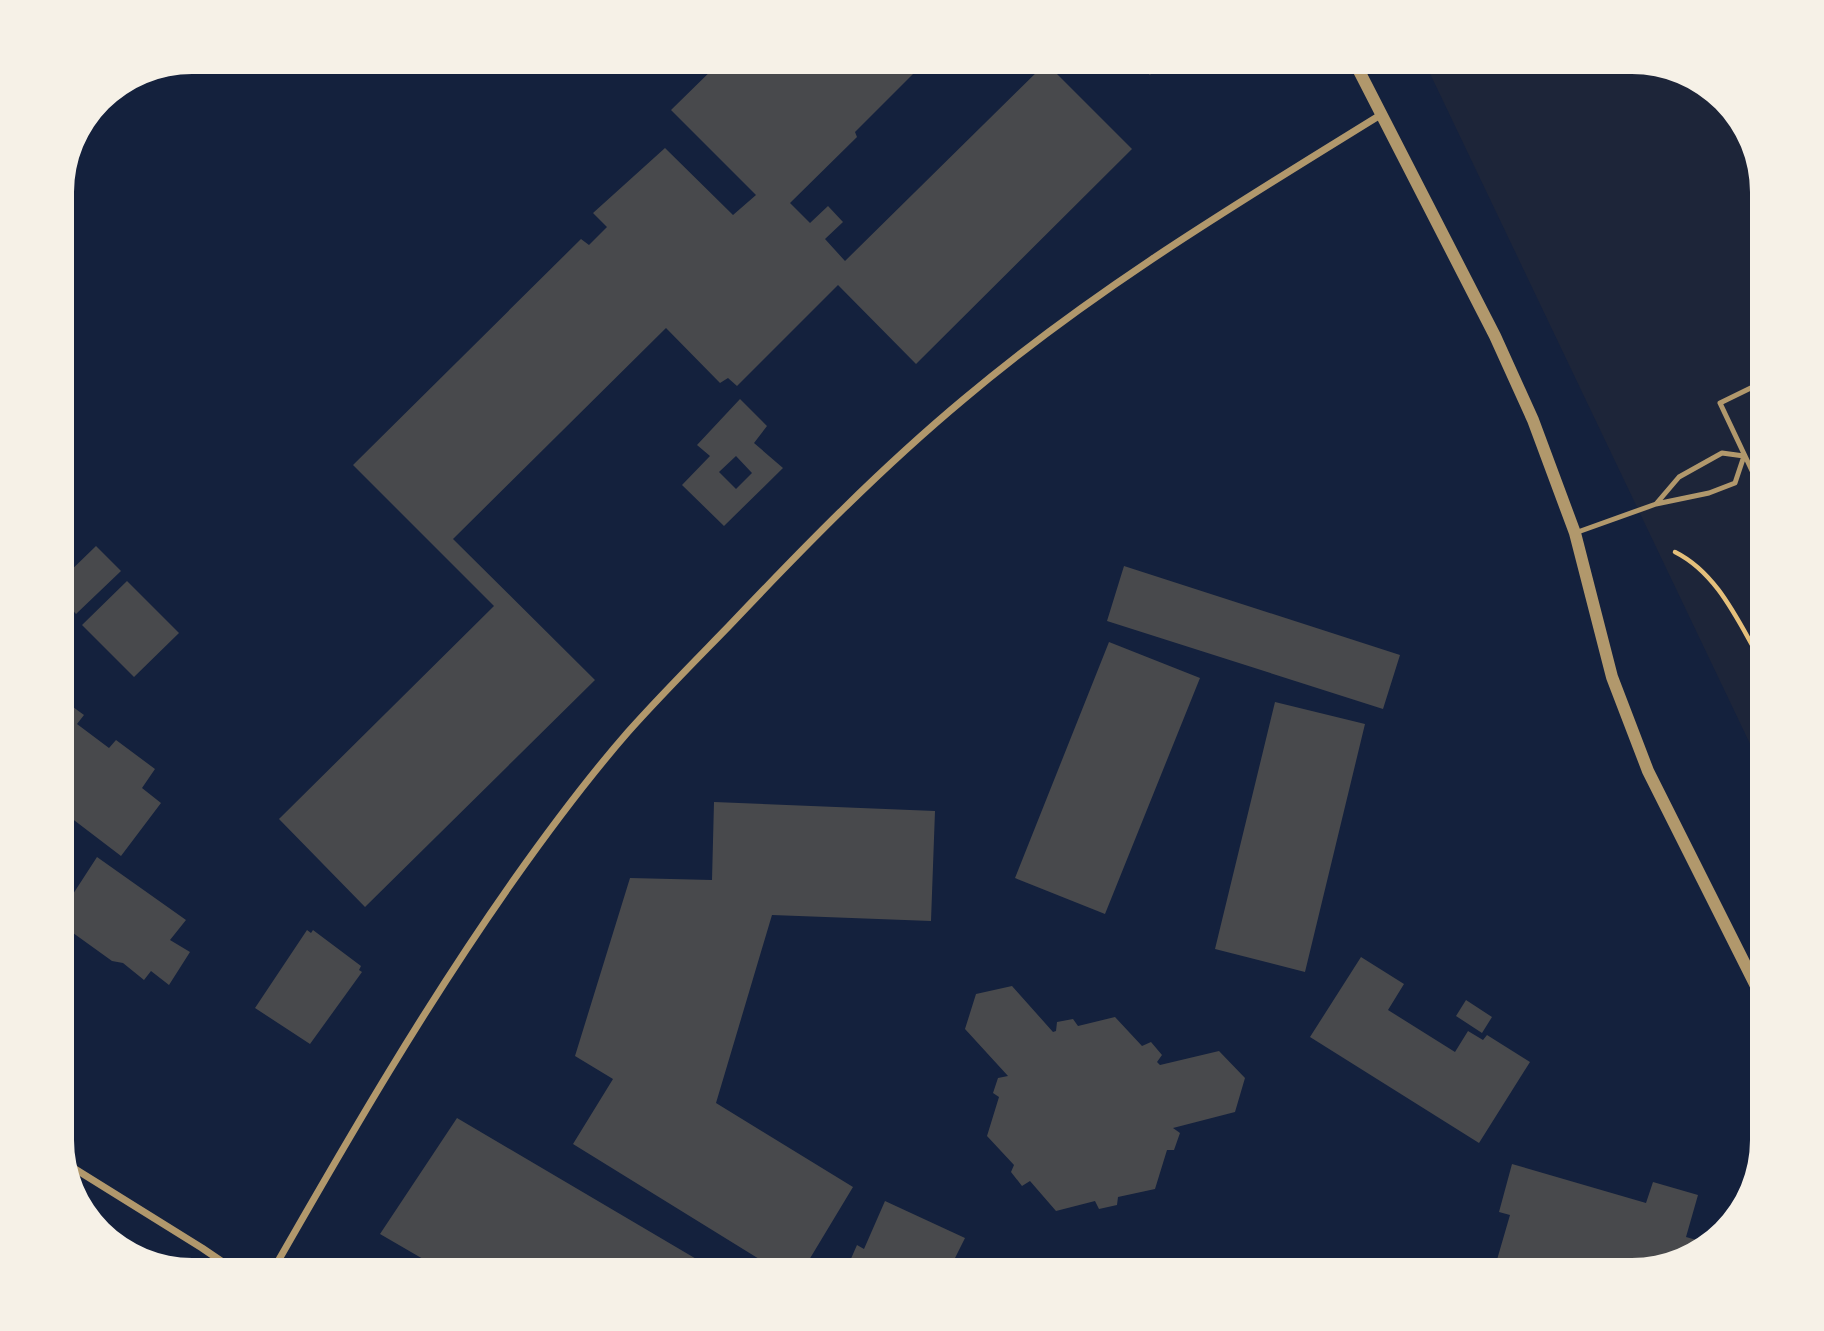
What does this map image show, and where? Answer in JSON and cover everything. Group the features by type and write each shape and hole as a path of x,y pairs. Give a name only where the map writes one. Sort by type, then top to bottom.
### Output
{"street":[{"path":"1361,74 1506,360 1533,420 1575,533 1612,677 1648,771 1750,974"},
{"path":"280,1258 440,987 515,878 628,732 789,562 849,503 964,399 1030,347 1199,226 1382,114"},
{"path":"78,1171 215,1258"}],"lane":[{"path":"1750,388 1720,403 1750,468"},
{"path":"1656,504 1679,477 1721,453 1744,456"},
{"path":"1575,533 1656,504 1709,493 1735,483 1744,456"}],"path":[{"path":"1675,552 1689,559 1709,579 1728,602 1750,641"}],"shaded area":[{"path":"1430,74 1648,75 1670,80 1704,98 1731,126 1738,140 1746,161 1750,192 1750,744"}],"building":[{"path":"708,74 913,74 855,132 857,137 790,203 810,223 828,206 843,222 825,239 845,261 1035,74 1057,74 1132,149 916,364 838,285 737,386 728,378 720,383 666,328 453,539 595,680 365,907 279,819 494,606 353,465 581,239 589,245 607,227 593,213 665,148 733,215 756,195 671,110"},
{"path":"740,399 767,426 754,443 783,468 724,526 682,485 710,456 697,445","holes":["736,456 752,473 736,489 719,472"]},
{"path":"96,546 121,571 76,614 74,567"},
{"path":"1124,566 1400,655 1383,709 1107,621"},
{"path":"127,581 179,633 134,677 82,625"},
{"path":"1109,642 1200,678 1105,914 1015,878"},
{"path":"1275,702 1365,724 1305,972 1215,949"},
{"path":"74,708 84,715 77,724 109,748 116,740 155,769 142,788 161,803 121,856 74,820"},
{"path":"714,802 935,811 931,921 772,915 716,1103 853,1187 810,1258 758,1258 573,1144 613,1079 575,1056 630,878 712,880"},
{"path":"97,857 186,920 170,940 190,952 169,985 151,971 144,980 123,963 112,961 74,934 74,892"},
{"path":"307,930 311,933 313,930 361,966 359,970 362,972 310,1044 255,1008"},
{"path":"1361,957 1404,984 1388,1010 1455,1052 1468,1031 1483,1040 1487,1035 1530,1062 1479,1143 1310,1037"},
{"path":"1012,986 1053,1032 1056,1031 1057,1022 1073,1019 1078,1026 1115,1017 1142,1046 1151,1042 1162,1055 1157,1062 1160,1065 1219,1051 1245,1078 1235,1112 1173,1128 1180,1133 1174,1150 1167,1150 1155,1189 1118,1197 1117,1205 1099,1209 1095,1201 1056,1211 1030,1181 1022,1186 1011,1172 1014,1165 987,1136 999,1097 993,1093 998,1078 1008,1076 965,1029 976,994"},
{"path":"1466,1000 1492,1017 1482,1033 1456,1016"},
{"path":"457,1118 695,1258 421,1258 380,1234"},
{"path":"1512,1164 1646,1203 1653,1182 1698,1195 1686,1237 1694,1239 1663,1253 1632,1258 1497,1258 1510,1215 1499,1212"},
{"path":"885,1201 965,1238 955,1258 851,1258 857,1245 864,1249"}]}
